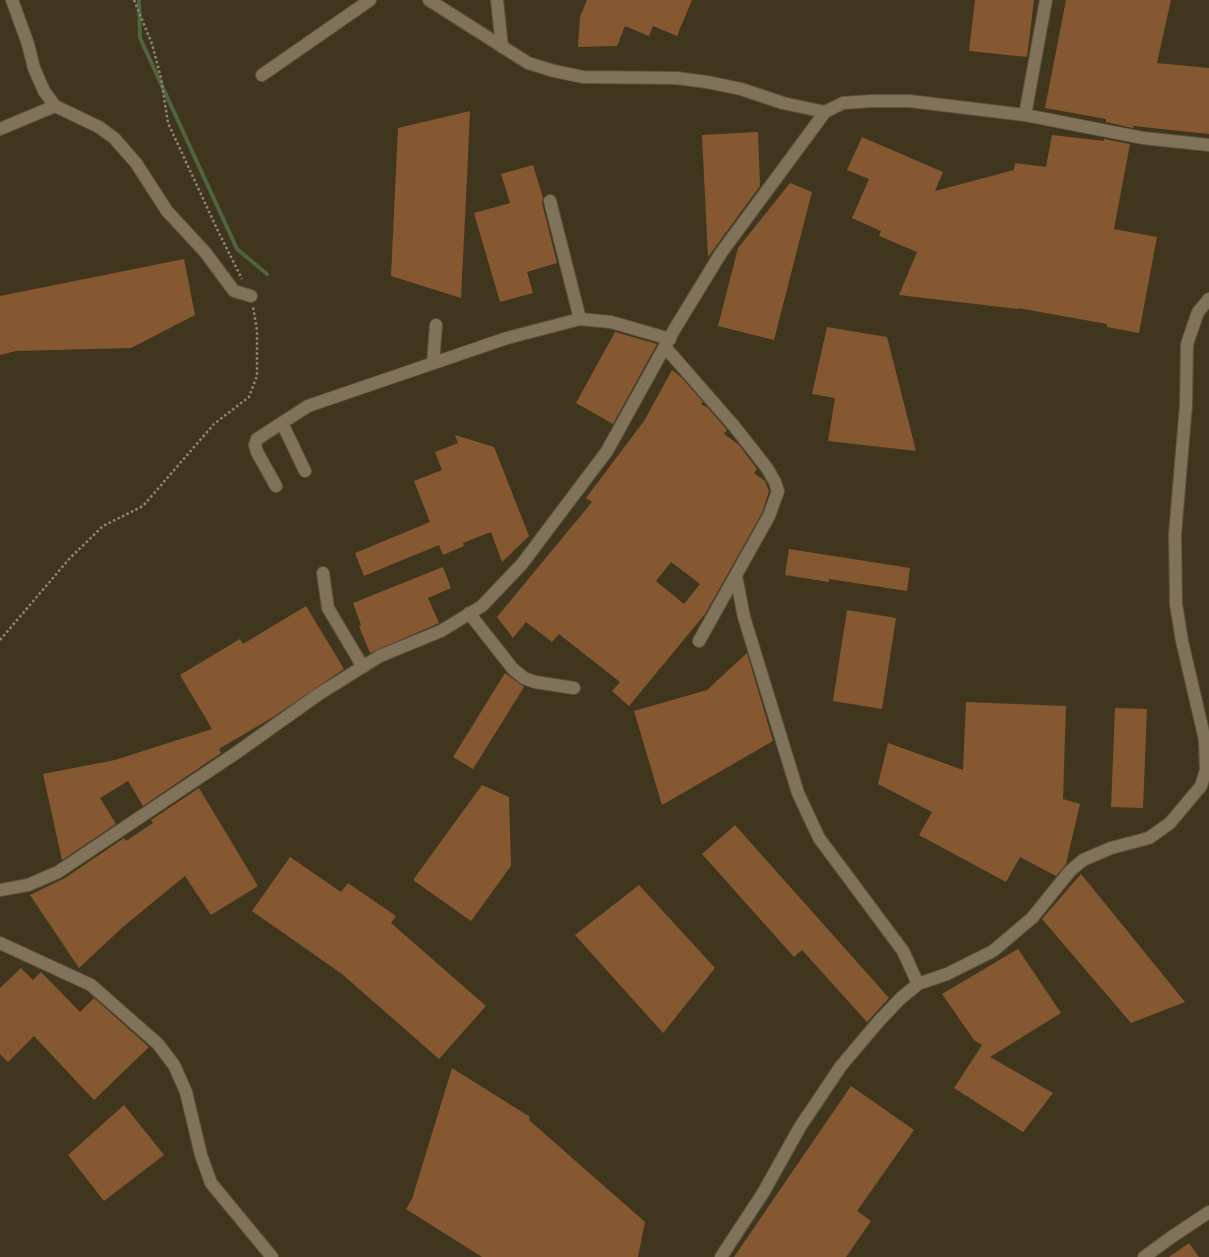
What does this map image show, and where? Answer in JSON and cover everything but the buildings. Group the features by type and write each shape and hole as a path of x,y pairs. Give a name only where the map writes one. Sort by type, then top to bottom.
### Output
{"street":[{"path":"12,0 28,44 34,68 44,91 56,106 99,126 114,138 136,164 167,212 205,252 234,291 251,296"},
{"path":"262,75 370,0"},
{"path":"429,0 528,63 573,75 676,78 706,82 741,89 783,103 825,112"},
{"path":"497,0 502,47"},
{"path":"1025,116 1046,0"},
{"path":"0,890 28,885 58,872 236,753 319,694 362,667 380,656 441,631 482,606 522,564 607,451 721,253 825,112 843,103 909,101 1025,116 1143,138 1209,145"},
{"path":"0,129 56,106"},
{"path":"550,201 580,318"},
{"path":"721,1257 763,1193 800,1127 841,1066 879,1020 901,998 918,984 947,974 993,951 1032,918 1070,871 1083,860 1111,848 1148,838 1170,823 1201,786 1208,769 1205,740 1184,650 1176,604 1175,534 1186,405 1187,344 1198,312 1209,299"},
{"path":"276,486 255,445 257,439 308,406 507,338 580,318 611,322 668,343 766,468 775,482 778,491 770,516 699,641"},
{"path":"433,363 436,325"},
{"path":"282,423 305,471"},
{"path":"323,573 328,608 362,667"},
{"path":"736,576 744,616 798,793 819,838 903,951 918,984"},
{"path":"469,614 513,669 524,678 535,682 574,688"},
{"path":"0,942 91,985 158,1044 174,1066 186,1092 201,1155 211,1183 272,1257"},
{"path":"1144,1257 1209,1212"}],"path":[{"path":"0,640 70,558 103,526 143,506 214,424 249,397 256,376 256,330 251,296 218,231 168,123 162,78 155,52 134,0"}],"waterway":[{"path":"139,0 140,38 237,249 267,274"}]}
